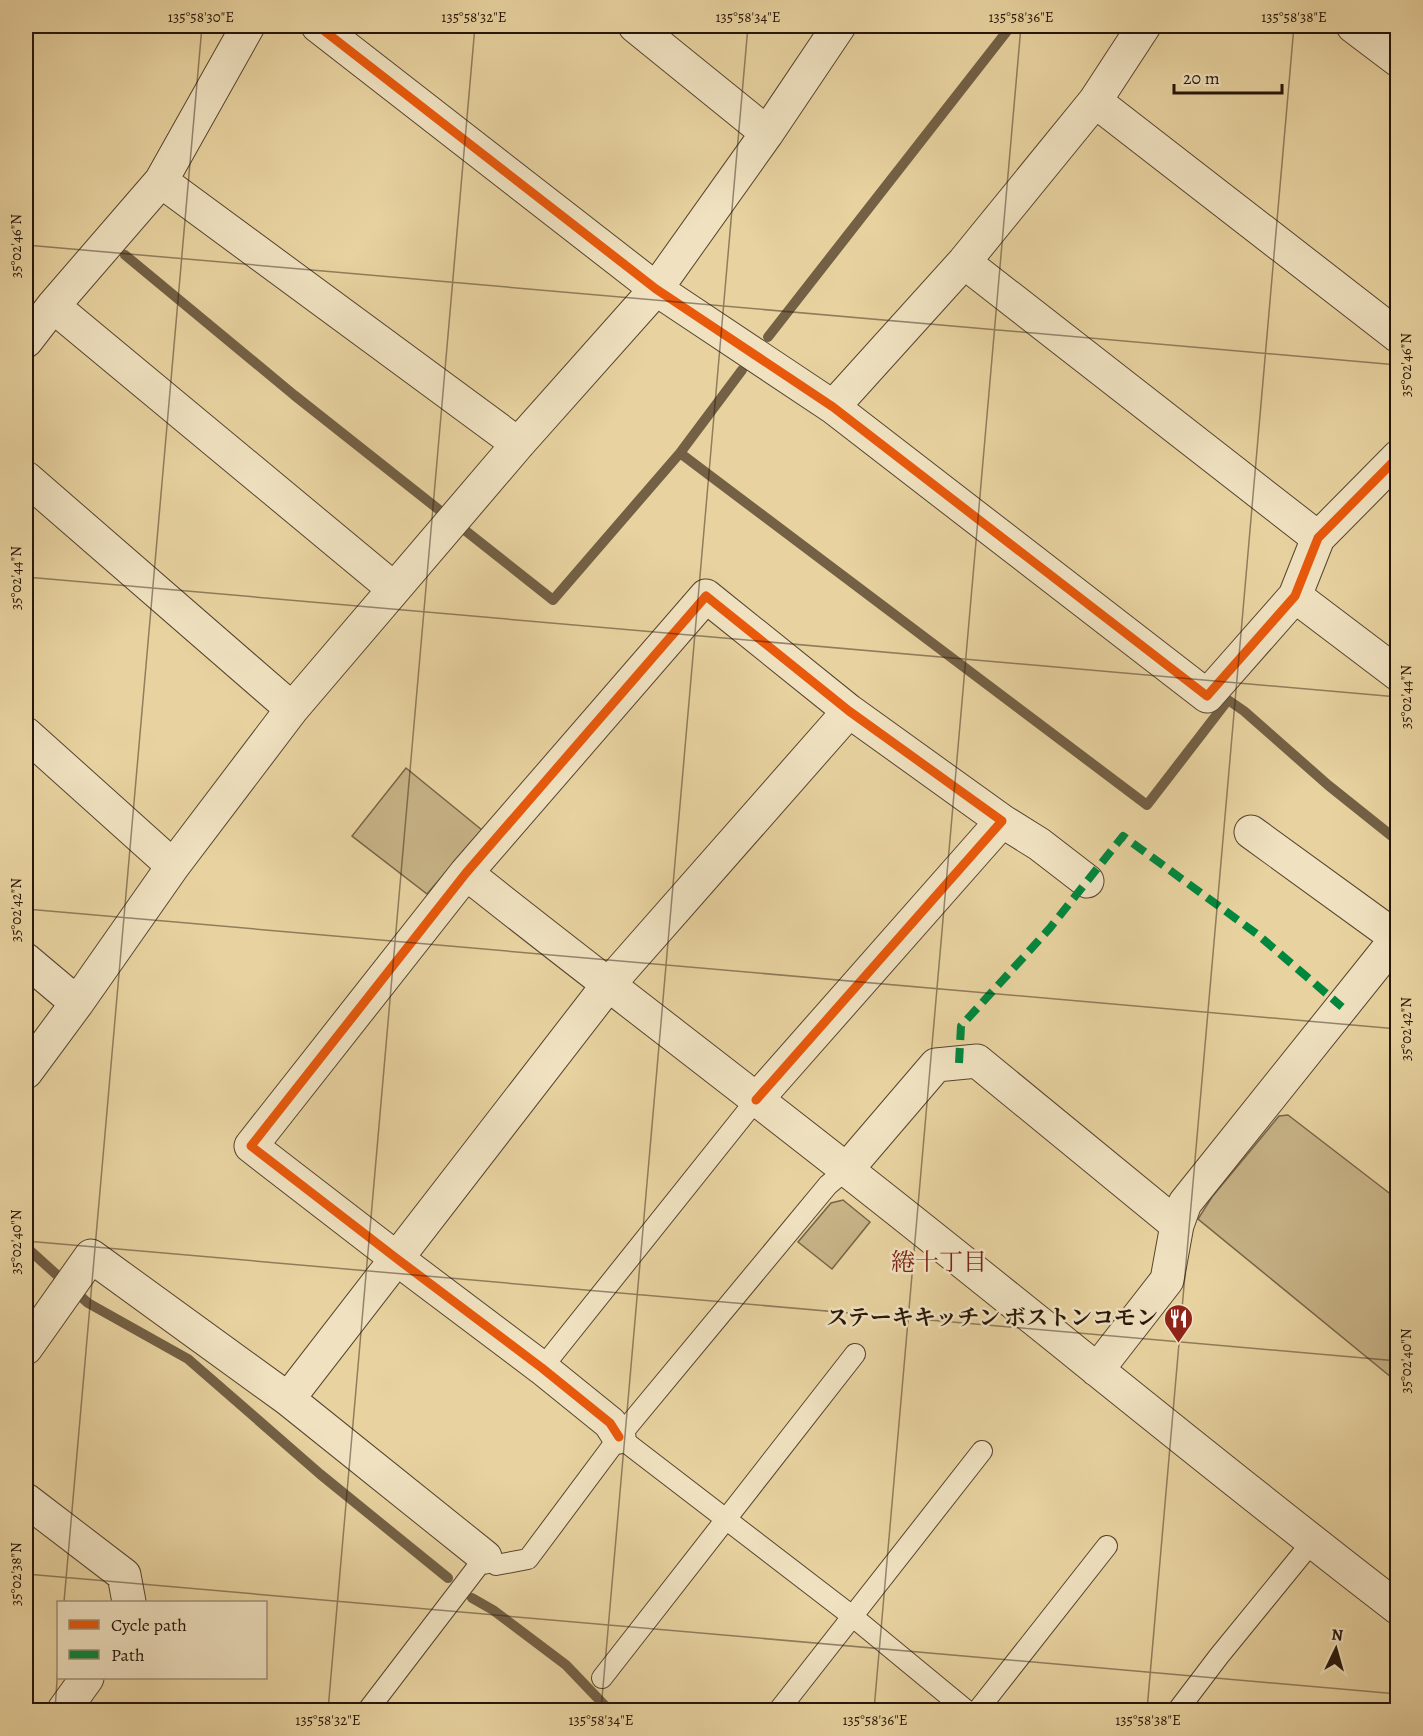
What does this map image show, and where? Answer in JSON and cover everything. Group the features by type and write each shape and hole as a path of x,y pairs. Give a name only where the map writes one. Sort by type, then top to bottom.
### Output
{"street":[{"path":"26,341 53,306 161,181 248,26"},
{"path":"318,26 656,289 833,407 1207,696 1296,596 1318,538 1398,457"},
{"path":"635,26 767,133"},
{"path":"26,1072 173,866 292,709 518,444 656,289 767,133 839,26"},
{"path":"833,407 964,262 1095,101 1144,26"},
{"path":"1353,26 1398,60"},
{"path":"1095,101 1398,336"},
{"path":"161,181 518,444"},
{"path":"964,262 1318,538"},
{"path":"53,306 394,590"},
{"path":"26,478 292,709"},
{"path":"1296,596 1398,674"},
{"path":"619,1437 610,1423 542,1368 252,1146 466,873 706,597 849,711 1002,821 1039,844 1087,881"},
{"path":"288,1399 608,985 849,711"},
{"path":"26,734 173,866"},
{"path":"756,1100 1002,821"},
{"path":"1097,1370 1167,1280 1177,1225 1185,1203 1397,939 1251,832"},
{"path":"466,873 847,1170 1312,1542 1398,1608"},
{"path":"26,960 77,1003"},
{"path":"847,1170 936,1065 977,1061 1177,1225"},
{"path":"26,1348 91,1256 288,1399 485,1557"},
{"path":"26,1500 124,1575 129,1601"},
{"path":"64,1710 86,1679"}],"lane":[{"path":"542,1368 756,1100"},
{"path":"368,1710 485,1557 496,1565 528,1559 619,1437 828,1185 847,1170"},
{"path":"602,1678 855,1354"},
{"path":"619,1437 852,1616 966,1710"},
{"path":"779,1710 982,1451"},
{"path":"1178,1710 1312,1542"},
{"path":"978,1710 1107,1546"}],"shaded area":[{"path":"406,768 482,830 427,894 352,836"},
{"path":"1288,1115 1397,1199 1397,1382 1198,1219 1212,1197 1279,1116"},
{"path":"843,1200 870,1222 832,1269 798,1242 831,1203"}],"waterway":[{"path":"768,337 1011,26"},
{"path":"125,255 294,395 553,600 680,453 742,370"},
{"path":"680,453 1147,805 1228,700 1398,841"},
{"path":"26,1247 88,1303 188,1359 320,1474 448,1578"},
{"path":"472,1598 493,1610 566,1665 609,1710"}],"marked path":[{"path":"959,1063 961,1026 1050,928 1123,836 1257,934 1342,1007"}],"cycle path":[{"path":"318,26 656,289 833,407 1207,696 1295,596 1318,538 1398,457"},
{"path":"619,1437 610,1423 542,1368 251,1146 466,873 706,596 849,711 1002,821 756,1100"}],"place":[{"name":"ステーキキッチン ボストンコモン","path":"1179,1344"}],"district":[{"name":"綣十丁目","path":"939,1262"}]}
